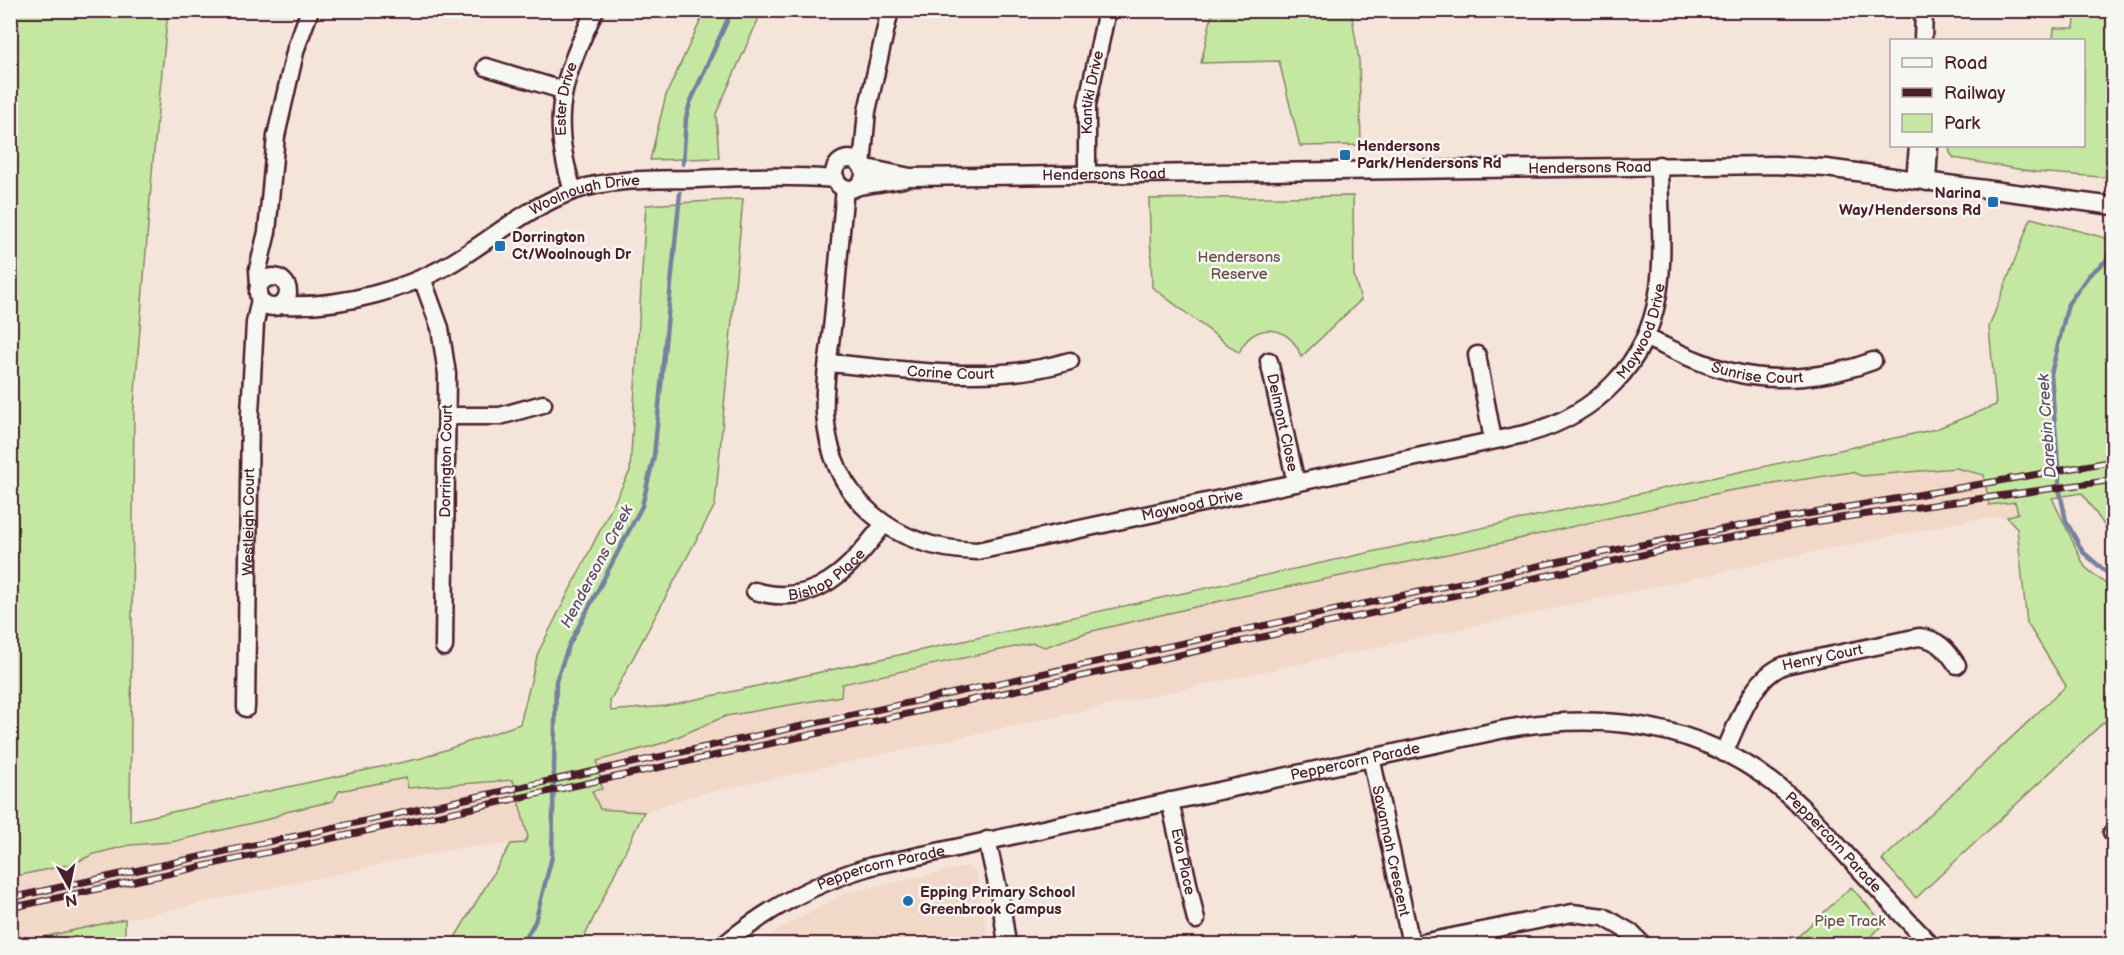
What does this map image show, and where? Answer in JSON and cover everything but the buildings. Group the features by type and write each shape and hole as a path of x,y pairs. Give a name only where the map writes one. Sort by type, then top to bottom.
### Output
{"street":[{"path":"268,299 258,269 267,232 276,136 283,96 296,48 310,10"},
{"name":"Ester Drive","path":"573,191 561,145 562,90 570,65 595,10"},
{"path":"867,111 842,161 835,170 846,184 863,179 867,111 890,10"},
{"name":"Kantiki Drive","path":"1087,174 1087,105 1107,10"},
{"path":"1923,39 1924,10"},
{"path":"486,67 562,90"},
{"path":"1918,147 1921,181"},
{"path":"1921,181 1929,147"},
{"path":"842,161 856,161 862,166"},
{"name":"Woolnough Drive","path":"778,175 842,161"},
{"name":"Hendersons Road","path":"846,184 910,177 1659,165 1798,166 2114,206"},
{"name":"Maywood Drive","path":"846,184 825,414 836,463 858,500 884,524 928,546 977,551 1547,428 1589,406 1612,387 1631,364 1646,338 1659,292 1659,165"},
{"name":"Hendersons Road","path":"862,166 910,177"},
{"name":"Woolnough Drive","path":"268,299 298,306 397,288 464,256 522,215 573,191 632,180 778,175 846,184"},
{"path":"267,232 271,256 284,283"},
{"name":"Dorrington Court","path":"422,278 440,328 445,353 447,416 444,647"},
{"path":"268,299 266,279 284,283"},
{"name":"Woolnough Drive","path":"284,283 315,296 343,299"},
{"name":"Westleigh Court","path":"246,708 250,425 255,337 268,299 287,298 284,283"},
{"name":"Sunrise Court","path":"1646,338 1714,367 1750,376 1830,374 1873,361"},
{"path":"1477,356 1493,440"},
{"name":"Corine Court","path":"829,363 975,375 1029,371 1070,361"},
{"name":"Delmont Close","path":"1269,361 1296,483"},
{"path":"447,416 500,416 543,404"},
{"name":"Bishop Place","path":"754,591 784,596 823,586 852,564 884,524"},
{"name":"Henry Court","path":"1724,753 1759,685 1775,669 1785,665 1919,637 1936,641 1946,649 1957,665"},
{"name":"Peppercorn Parade","path":"725,945 775,906 829,880 872,866 1534,723 1590,719 1661,729 1724,753 1752,768 1794,800 1930,945"},
{"name":"Savannah Crescent","path":"1371,757 1411,945"},
{"name":"Eva Place","path":"1170,801 1196,920"},
{"path":"987,840 1001,902 1007,945"},
{"path":"1417,945 1572,913 1604,917 1630,932 1642,945"}],"shaded area":[{"path":"1956,468 1984,474 1986,483 2015,502 2018,514 1971,520 1809,553 687,797 644,812 600,809 592,791 597,761 663,743 727,716 841,696 842,684 1033,643 1045,647 1087,632 1229,599 1501,543 1727,491 1852,472 1862,476"},
{"path":"406,778 408,788 513,780 528,837 524,843 453,849 11,944 10,877 72,864 94,854 130,845 171,842 269,819 286,812 332,801 339,791"},
{"name":"Epping Primary School Greenbrook Campus","path":"968,866 976,872 989,944 758,944 781,928 846,893"}],"green space":[{"path":"1213,10 1351,11 1359,60 1361,145 1300,146 1279,61 1201,63"},
{"path":"10,11 168,11 153,161 134,405 130,821 422,758 520,724 538,653 630,471 646,205 743,199 715,505 610,701 611,711 665,706 1936,429 1996,405 1989,327 2031,218 2113,240 2113,538 2082,493 2052,498 2085,567 2113,590 2113,726 2104,722 1916,898 1882,860 2066,686 2027,623 2017,528 2007,517 2018,513 2015,502 1989,505 1984,475 1956,468 1862,476 1852,472 1727,491 1501,543 1229,599 1088,632 1045,647 1033,643 842,684 841,696 726,716 663,743 597,761 602,789 592,791 600,809 644,812 581,944 451,944 511,844 524,843 528,837 513,780 408,788 406,778 339,791 333,801 286,812 269,819 171,842 130,845 94,854 72,864 11,877"},
{"path":"705,11 762,11 716,114 719,158 650,160 666,95"},
{"path":"2076,11 2113,11 2113,178 2035,172 1954,158 1949,147 2085,147 2085,39 2053,39 2054,28 2074,28"},
{"name":"Hendersons Reserve","path":"1353,196 1354,275 1361,300 1301,357 1289,338 1272,330 1253,335 1245,342 1239,353 1152,287 1149,199"},
{"name":"Pipe Track","path":"1851,887 1884,924 1862,944 1790,944"},
{"path":"125,919 125,944 11,944"}],"waterway":[{"name":"Hendersons Creek","path":"683,164 686,118 690,103 732,10"},
{"name":"Hendersons Creek","path":"522,944 535,922 552,857 556,681 569,645 642,506 654,456 680,193"},
{"name":"Darebin Creek","path":"2114,234 2107,260 2089,275 2068,304 2051,374 2060,492 2066,521 2083,552 2114,579"}],"railway":[{"path":"10,898 1584,556 1755,523 2114,461"},
{"path":"10,908 1683,546 1832,519 2114,480"}],"place":[{"name":"Hendersons Park/Hendersons Rd","path":"1345,155"},
{"name":"Narina Way/Hendersons Rd","path":"1993,202"},
{"name":"Dorrington Ct/Woolnough Dr","path":"500,246"},
{"name":"Epping Primary School Greenbrook Campus","path":"908,901"}]}
